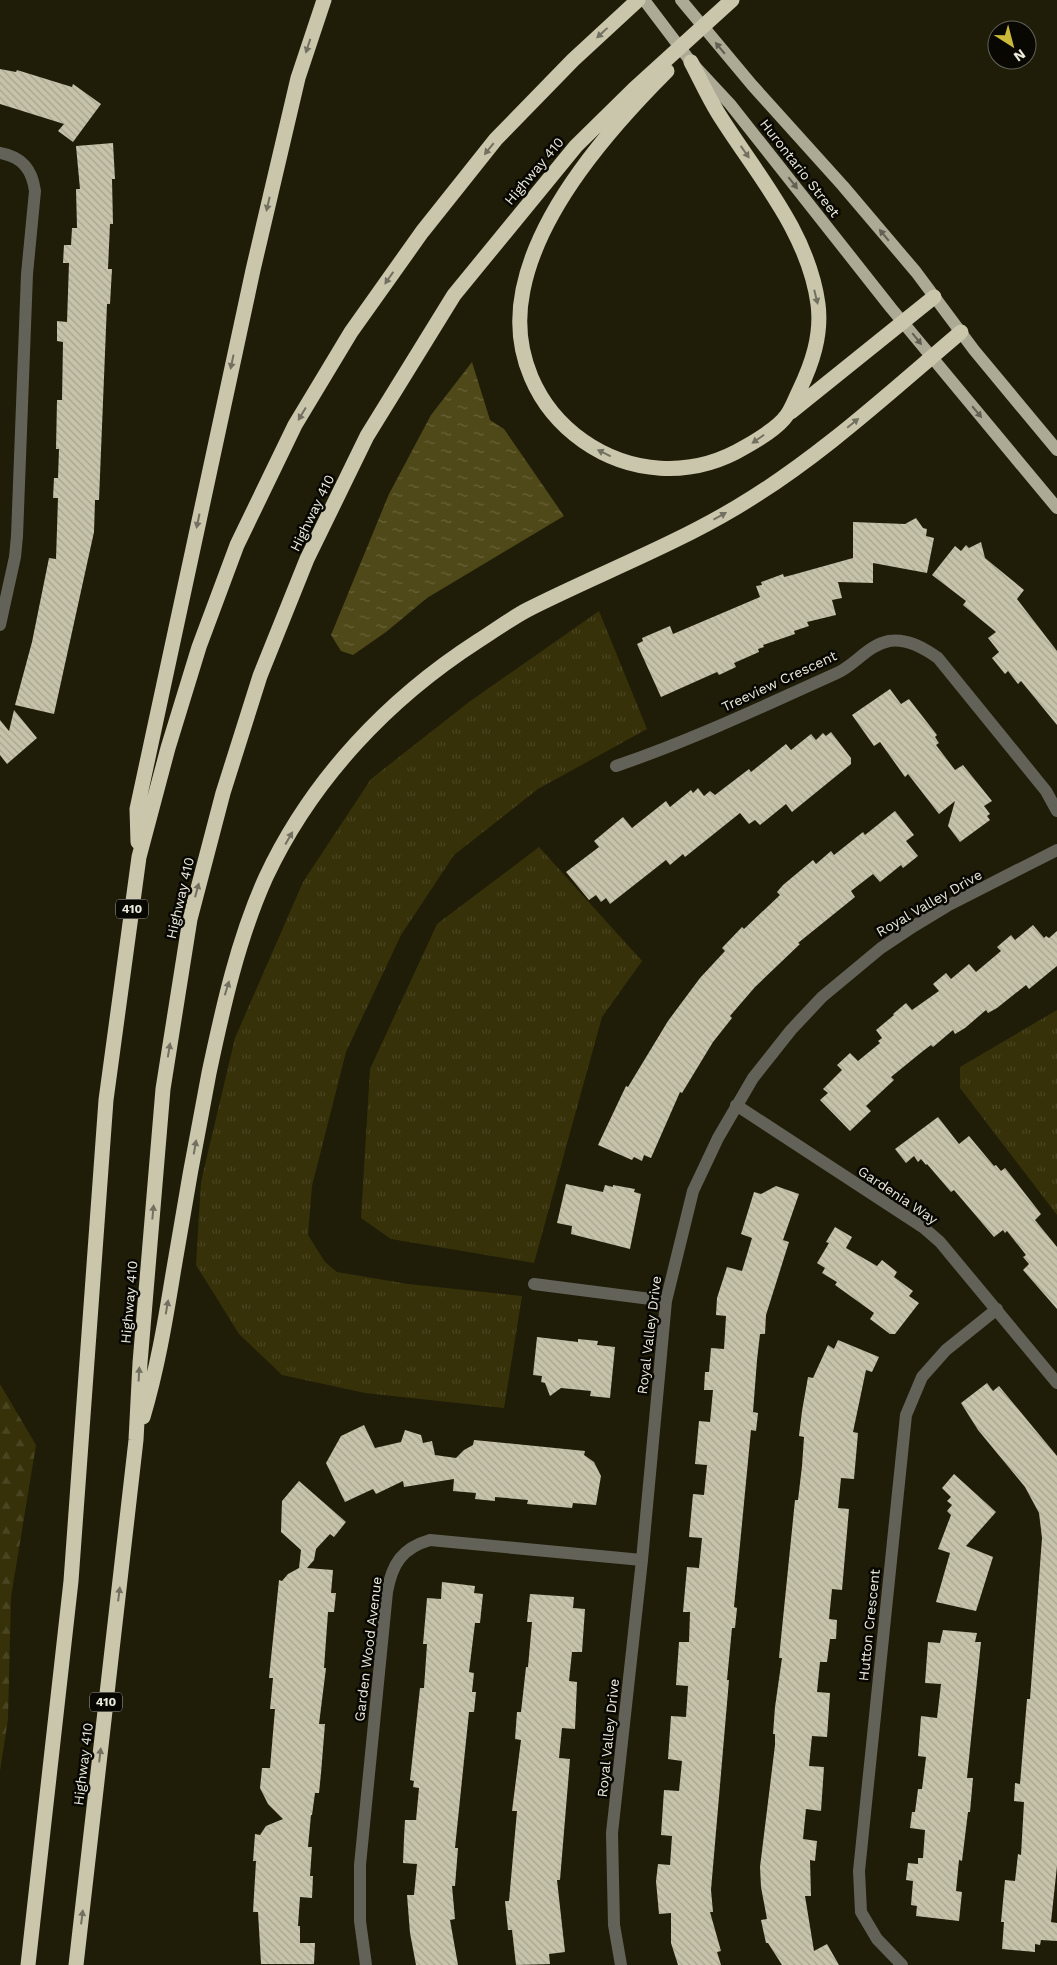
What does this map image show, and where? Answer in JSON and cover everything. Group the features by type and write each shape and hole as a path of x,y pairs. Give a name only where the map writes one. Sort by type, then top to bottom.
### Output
{"highway":[{"path":"138,857 137,808 248,289 296,87 324,0"},
{"name":"410","path":"28,1965 71,1581 106,1100 138,857 199,647 237,545 295,425 351,332 422,232 496,139 573,60 638,0"},
{"path":"729,2 698,41 630,108 552,213 526,275 519,320 520,338 530,373 543,401 565,427 587,445 628,463 650,468 675,468 707,464 730,456 757,440 934,297"},
{"name":"Highway 410","path":"76,1965 136,1440 140,1363 163,1089 190,919 223,793 260,676 307,559 367,436 454,295 576,146 634,89 729,2"},
{"path":"691,62 724,108 787,218 804,253 818,305 817,335 812,366 787,416"},
{"path":"136,1440 156,1374 195,1143 224,999 266,877 300,819 341,760 362,734 405,693 456,655 522,612 677,540 738,506 848,427 961,332"}],"main road":[{"path":"644,0 691,62"},
{"name":"Hurontario Street","path":"681,0 752,85 843,186 916,272 961,332 1057,450"},
{"name":"Hurontario Street","path":"724,108 1057,508"}],"street":[{"path":"0,153 16,158 26,164 33,177 35,191 27,274 17,536 15,557 0,625"},
{"name":"Treeview Crescent","path":"616,766 670,748 840,672 873,647 889,641 905,642 922,647 938,658 1046,791 1057,810"},
{"name":"Royal Valley Drive","path":"621,1965 614,1925 612,1833 642,1560 666,1301 693,1191 718,1138 753,1078 791,1030 850,972 881,948 947,906 1057,850"},
{"name":"Gardenia Way","path":"736,1105 924,1228 940,1242 1057,1383"},
{"path":"534,1284 666,1301"},
{"name":"Hutton Crescent","path":"902,1965 876,1939 861,1912 859,1871 906,1415 922,1377 946,1350 997,1309"},
{"name":"Garden Wood Avenue","path":"366,1965 360,1921 360,1865 387,1592 389,1580 398,1558 406,1550 430,1540 642,1560"}],"green space":[{"path":"599,611 647,729 538,789 454,855 401,935 346,1052 312,1186 308,1235 325,1262 337,1272 408,1284 522,1296 504,1408 365,1393 282,1375 239,1334 196,1265 201,1182 235,1038 303,882 371,779 469,702"},
{"path":"539,847 642,961 602,1017 534,1263 391,1239 361,1218 370,1069 437,924"},
{"path":"1057,1010 1057,1215 960,1088 960,1067"},
{"path":"0,1384 36,1445 11,1597 8,1719 0,1771"}],"water":[{"path":"472,362 490,420 504,429 564,516 427,598 386,632 353,655 341,651 331,635 389,494 431,415"}],"building":[{"path":"0,69 16,72 17,70 72,87 73,84 101,104 73,142 58,131 64,124 0,104"},
{"path":"113,143 115,179 112,179 113,224 110,224 108,269 112,269 110,304 107,304 99,500 95,500 94,532 54,714 15,705 32,642 49,558 56,559 58,498 53,498 54,478 58,478 59,449 56,449 57,400 62,400 63,342 57,341 57,321 67,322 69,263 63,263 64,245 71,245 72,228 77,228 76,189 80,189 76,146"},
{"path":"916,518 923,528 927,529 926,536 934,538 927,573 873,563 873,583 838,582 842,598 832,600 836,615 807,622 809,626 794,631 795,634 763,645 764,647 758,649 759,652 734,663 736,667 719,675 717,672 661,697 637,644 643,641 642,638 670,626 673,634 760,597 756,586 762,585 761,582 783,574 784,577 853,558 853,522 905,524"},
{"path":"981,542 985,558 1024,590 1017,599 1057,651 1057,725 1021,681 1018,684 1008,671 1005,674 992,658 999,652 988,638 996,632 963,605 966,601 932,575 955,546 961,551 966,545 969,548"},
{"path":"890,689 901,704 909,699 937,735 935,737 939,743 936,745 955,770 963,765 992,801 984,806 990,814 987,816 990,820 960,842 948,826 955,801 939,814 908,774 905,777 880,742 874,746 852,715"},
{"path":"14,710 37,738 7,764 0,755 0,720 9,731"},
{"path":"831,732 851,758 851,764 792,812 786,804 760,825 755,820 749,824 740,813 685,857 683,854 670,865 666,860 610,904 606,898 601,902 596,895 589,900 566,872 599,847 594,841 623,817 632,828 666,801 670,807 691,790 693,793 698,788 704,796 710,791 715,795 749,769 751,772 786,744 791,750 811,734 816,740 823,733 826,736"},
{"path":"895,811 914,835 906,841 918,856 903,868 901,865 880,882 873,874 851,891 855,897 798,943 800,944 755,987 730,1016 732,1018 713,1042 682,1093 680,1092 651,1158 644,1155 642,1161 634,1157 632,1160 598,1145 626,1086 628,1087 668,1021 700,978 725,951 722,948 742,927 744,929 780,895 777,892 783,885 813,860 816,864 831,851 834,855 863,832 865,835"},
{"path":"1033,925 1044,938 1046,936 1049,938 1057,931 1057,966 1029,989 1026,985 997,1008 988,1013 986,1010 965,1028 955,1034 953,1030 933,1047 931,1045 923,1051 891,1077 894,1080 866,1106 871,1111 850,1131 820,1100 828,1093 823,1089 842,1070 837,1065 850,1053 858,1061 880,1043 878,1041 882,1038 876,1030 906,1003 912,1010 939,991 933,984 946,973 951,979 969,964 976,972 1001,951 997,947 1011,935 1015,940"},
{"path":"938,1117 959,1144 969,1136 994,1166 996,1165 1001,1171 1005,1168 1041,1214 1035,1220 1057,1247 1057,1309 1023,1270 1029,1264 1023,1257 1026,1255 1007,1231 1005,1233 1003,1230 994,1237 954,1190 951,1192 927,1164 921,1159 918,1162 914,1156 906,1163 895,1149"},
{"path":"566,1184 603,1192 605,1185 613,1187 613,1185 635,1189 634,1192 641,1194 630,1249 571,1234 572,1226 557,1223"},
{"path":"776,1186 799,1194 783,1240 789,1242 766,1315 765,1334 760,1334 757,1360 753,1412 758,1413 756,1431 751,1430 734,1607 737,1608 735,1628 732,1628 727,1680 729,1680 711,1890 713,1912 710,1912 721,1951 717,1952 721,1965 678,1965 671,1943 671,1913 659,1914 656,1881 658,1864 670,1865 672,1836 661,1835 664,1790 679,1791 682,1761 668,1759 671,1716 686,1717 688,1686 676,1685 679,1642 689,1642 690,1612 683,1612 687,1567 699,1568 702,1538 689,1537 693,1494 704,1495 707,1465 695,1464 699,1421 710,1422 713,1390 704,1390 705,1372 709,1372 711,1348 724,1349 726,1316 716,1315 717,1298 727,1267 742,1271 752,1238 741,1234 754,1192 761,1194"},
{"path":"835,1227 852,1237 846,1248 877,1266 882,1260 897,1272 894,1277 913,1291 909,1296 919,1303 895,1334 890,1334 870,1319 874,1313 835,1285 837,1282 822,1273 825,1268 817,1263 829,1243 826,1242"},
{"path":"537,1337 578,1342 578,1339 598,1341 597,1345 615,1347 610,1398 590,1396 591,1391 561,1388 550,1396 545,1383 541,1382 542,1376 533,1375"},
{"path":"838,1340 879,1357 872,1372 866,1370 853,1432 858,1433 854,1479 841,1478 838,1508 849,1509 842,1590 832,1589 829,1619 837,1620 836,1639 830,1639 827,1662 820,1662 817,1692 830,1693 827,1737 812,1736 809,1766 824,1767 821,1811 806,1809 803,1839 817,1841 815,1861 810,1860 811,1896 805,1896 814,1951 827,1944 839,1965 782,1965 768,1943 766,1943 761,1920 767,1919 761,1887 760,1867 775,1745 775,1734 773,1734 775,1707 782,1658 779,1658 795,1500 798,1500 802,1466 804,1437 799,1436 802,1411 808,1377 813,1378 828,1345 834,1349"},
{"path":"987,1383 993,1391 999,1386 1057,1456 1057,1866 1051,1922 1057,1923 1057,1941 1041,1940 1040,1945 1035,1944 1035,1952 1002,1949 1004,1922 1001,1922 1005,1880 1015,1881 1018,1854 1021,1855 1024,1802 1014,1801 1015,1783 1020,1784 1027,1699 1030,1699 1042,1538 1039,1513 1025,1487 978,1430 961,1403"},
{"path":"364,1425 375,1448 401,1442 405,1430 421,1435 423,1443 432,1441 435,1455 456,1458 473,1445 474,1440 585,1451 584,1455 594,1462 601,1476 596,1505 573,1503 572,1508 527,1504 528,1500 495,1497 495,1501 475,1499 476,1493 453,1491 454,1479 404,1487 403,1481 376,1494 373,1489 345,1502 326,1463 341,1436"},
{"path":"954,1474 996,1512 966,1546 993,1557 976,1611 936,1602 950,1553 938,1549 951,1515 947,1511 952,1505 947,1501 951,1497 942,1488"},
{"path":"299,1481 346,1522 334,1537 330,1534 316,1549 314,1560 307,1568 333,1570 331,1593 336,1593 334,1612 328,1612 324,1668 326,1668 319,1724 325,1724 321,1773 319,1793 315,1793 311,1815 308,1847 312,1847 310,1876 313,1876 312,1898 300,1897 298,1926 300,1926 300,1943 315,1943 314,1964 261,1964 258,1912 253,1912 256,1861 253,1861 255,1834 260,1835 266,1826 283,1819 268,1804 260,1788 262,1768 270,1768 275,1709 270,1709 273,1678 269,1678 279,1580 282,1581 288,1574 299,1568 301,1550 281,1532 282,1501"},
{"path":"442,1582 475,1586 474,1593 483,1594 480,1623 475,1623 469,1672 474,1673 472,1692 476,1692 474,1712 469,1712 455,1848 458,1848 455,1886 452,1886 455,1919 450,1920 458,1965 416,1965 410,1933 407,1895 414,1895 417,1864 403,1863 405,1820 416,1820 419,1788 413,1787 414,1781 410,1780 420,1688 424,1688 427,1644 423,1644 427,1598 441,1599"},
{"path":"530,1594 574,1597 573,1608 585,1609 582,1652 572,1652 569,1681 577,1682 575,1729 562,1728 559,1758 570,1759 560,1880 557,1880 565,1952 549,1954 550,1964 516,1965 512,1930 508,1930 505,1901 509,1901 517,1811 512,1811 521,1740 515,1739 517,1712 521,1712 526,1667 528,1667 532,1622 527,1622"},
{"path":"943,1630 977,1633 975,1642 981,1642 967,1778 973,1778 970,1812 968,1812 962,1861 959,1860 956,1891 962,1892 959,1921 916,1916 917,1906 911,1905 913,1881 906,1880 908,1863 918,1864 918,1858 923,1858 925,1830 910,1828 912,1812 915,1812 918,1789 922,1789 926,1757 918,1756 921,1716 937,1718 941,1684 925,1683 928,1642 940,1643"}]}
